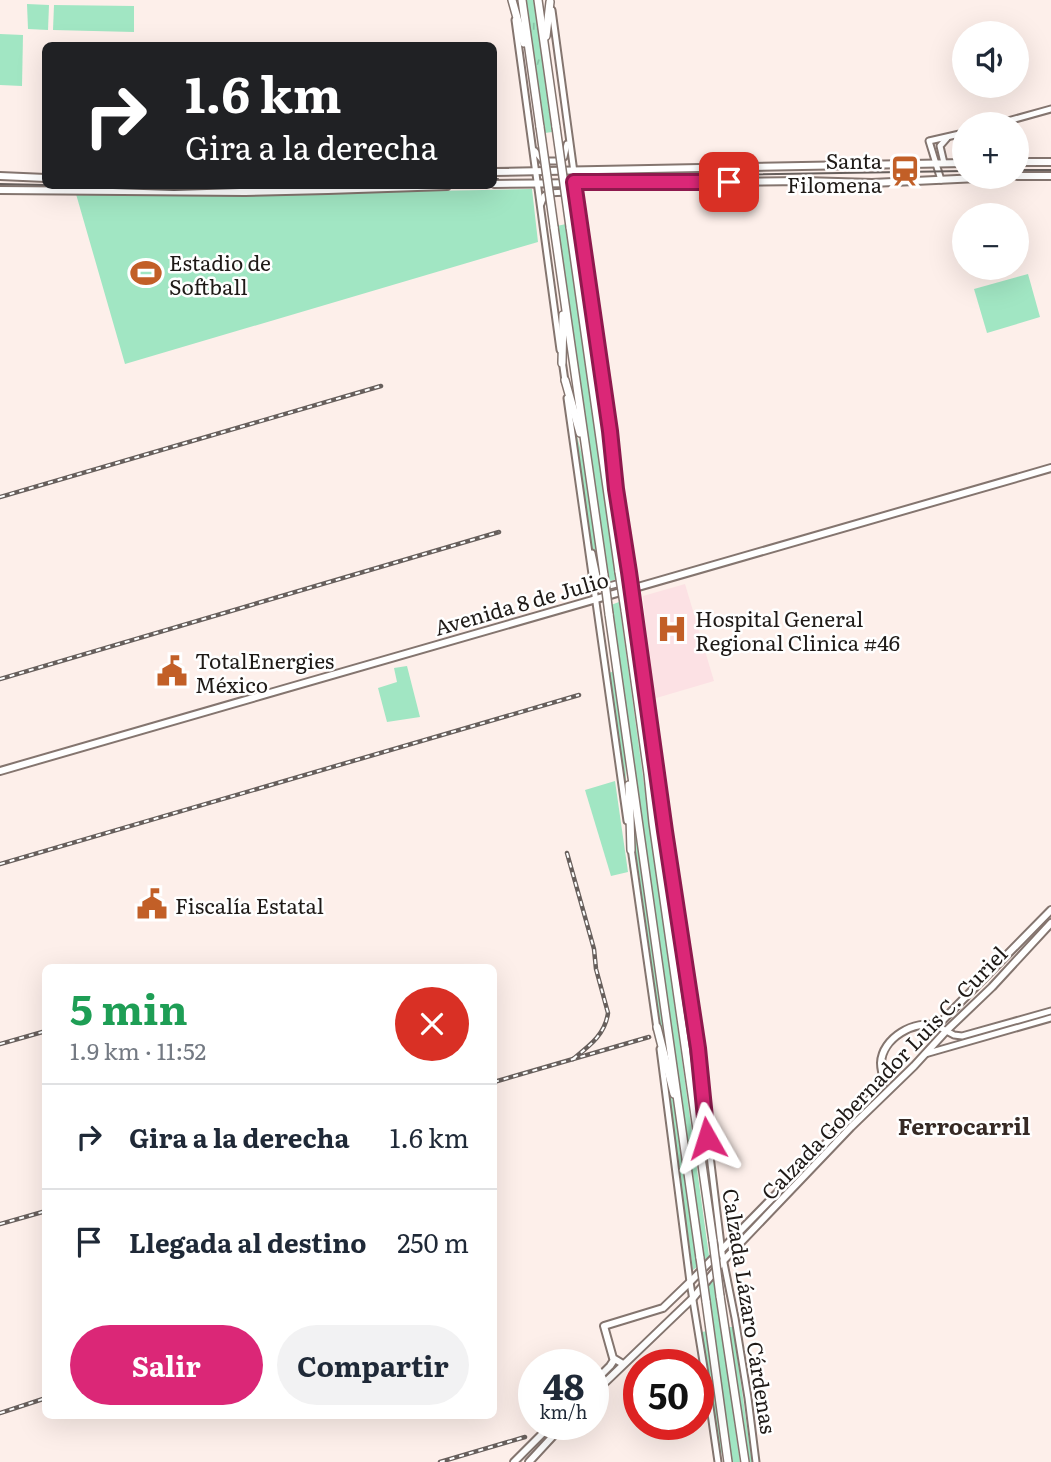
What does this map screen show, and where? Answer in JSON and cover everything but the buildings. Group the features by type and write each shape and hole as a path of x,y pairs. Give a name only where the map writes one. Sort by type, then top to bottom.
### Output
{"highway":[{"path":"512,0 532,70"},
{"name":"Calzada Lázaro Cárdenas","path":"522,0 729,1462"},
{"name":"Calzada Lázaro Cárdenas","path":"538,0 745,1460"},
{"path":"544,43 550,1"},
{"path":"562,363 563,293"},
{"path":"583,320 603,381"},
{"path":"565,380 587,458"},
{"path":"604,391 605,472"},
{"path":"628,749 631,849"},
{"path":"648,774 667,845"},
{"path":"657,1027 680,1115"},
{"path":"698,1050 698,1140"},
{"path":"720,1462 727,1451"}],"main road":[{"path":"512,0 657,1027 690,1282 720,1462"},
{"name":"Calzada Lázaro Cárdenas","path":"550,1 616,489 698,1050 722,1249 736,1318 756,1462"},
{"path":"1029,115 1051,109"},
{"path":"940,163 929,141 950,136"},
{"path":"941,180 940,146 950,136"},
{"path":"532,145 540,159 547,162 559,161 564,157 568,139"},
{"path":"1029,162 1051,162"},
{"path":"497,172 952,163"},
{"path":"585,182 582,178 586,170"},
{"path":"513,183 522,172"},
{"path":"0,176 42,177"},
{"path":"1029,176 1051,176"},
{"path":"497,184 803,181 872,183 952,179"},
{"path":"0,190 245,192 358,189"},
{"path":"540,208 546,194 567,192 578,208"},
{"name":"Avenida 8 de Julio","path":"0,771 1051,468"},
{"path":"586,530 600,584 604,587 624,582 629,572"},
{"name":"Calzada Gobernador Luis C. Curiel","path":"614,1360 604,1326 663,1308 882,1086 884,1081 881,1062 891,1042 902,1032 915,1026 927,1023 937,1026 1051,910"},
{"name":"Calzada Gobernador Luis C. Curiel","path":"639,1349 693,1298 724,1260 992,987 1051,923"},
{"path":"937,1026 962,1036 1051,1011"},
{"path":"925,1054 1051,1018"},
{"path":"609,1367 614,1360 623,1364"},
{"name":"Calzada Gobernador Luis C. Curiel","path":"609,1378 623,1364"},
{"path":"514,1462 536,1440"},
{"path":"529,1462 549,1440"}],"shaded area":[{"name":"Hospital General Regional Clinica #46","path":"685,584 714,681 653,699 643,596"}],"green space":[{"path":"526,0 534,0 552,132 545,133"},
{"path":"27,4 49,5 48,30 28,29"},
{"path":"54,5 134,6 134,32 53,30"},
{"path":"0,34 23,35 22,86 0,85"},
{"path":"532,189 538,242 125,364 76,194 216,195"},
{"path":"566,224 617,579 607,582 557,226"},
{"path":"1029,278 1040,317 987,333 974,289 1006,280 1029,280"},
{"path":"573,421 583,459 600,577 588,535"},
{"path":"619,602 709,1256 702,1262 611,605"},
{"path":"407,666 420,717 387,722 378,688 397,682 394,668"},
{"path":"614,671 625,750 627,809 609,673"},
{"path":"615,781 628,872 611,876 585,790"},
{"path":"632,798 672,1082 659,1034 633,847"},
{"path":"653,801 665,845 696,1051 694,1098"},
{"path":"664,1069 677,1115 697,1267 693,1270"},
{"path":"714,1279 740,1462 731,1462 707,1285"},
{"path":"727,1327 733,1327 752,1462 749,1462 746,1456"},
{"path":"707,1331 709,1349 704,1349 702,1332"},
{"path":"714,1382 723,1448 720,1458 714,1416"}],"tram line":[{"path":"1029,170 1051,170"},
{"path":"604,177 952,171"},
{"path":"0,184 42,185"},
{"path":"144,189 208,189"}],"railway":[{"path":"0,497 381,386"},
{"path":"0,679 499,532"},
{"path":"0,864 579,695"},
{"path":"567,853 594,949 596,969 608,1013 600,1034 573,1059"},
{"path":"0,1044 42,1032"},
{"path":"497,1081 649,1037"},
{"path":"0,1224 42,1212"},
{"path":"0,1413 42,1399"},
{"path":"440,1462 518,1439"}],"place":[{"name":"Santa Filomena","path":"905,171"},
{"name":"Estadio de Softball","path":"146,273"},
{"name":"Hospital General Regional Clinica #46","path":"672,629"},
{"name":"TotalEnergies México","path":"172,671"},
{"name":"Fiscalía Estatal","path":"152,904"}],"district":[{"name":"Ferrocarril","path":"964,1125"}],"route":[{"path":"707,1138 698,1048 574,182 729,182"}]}
